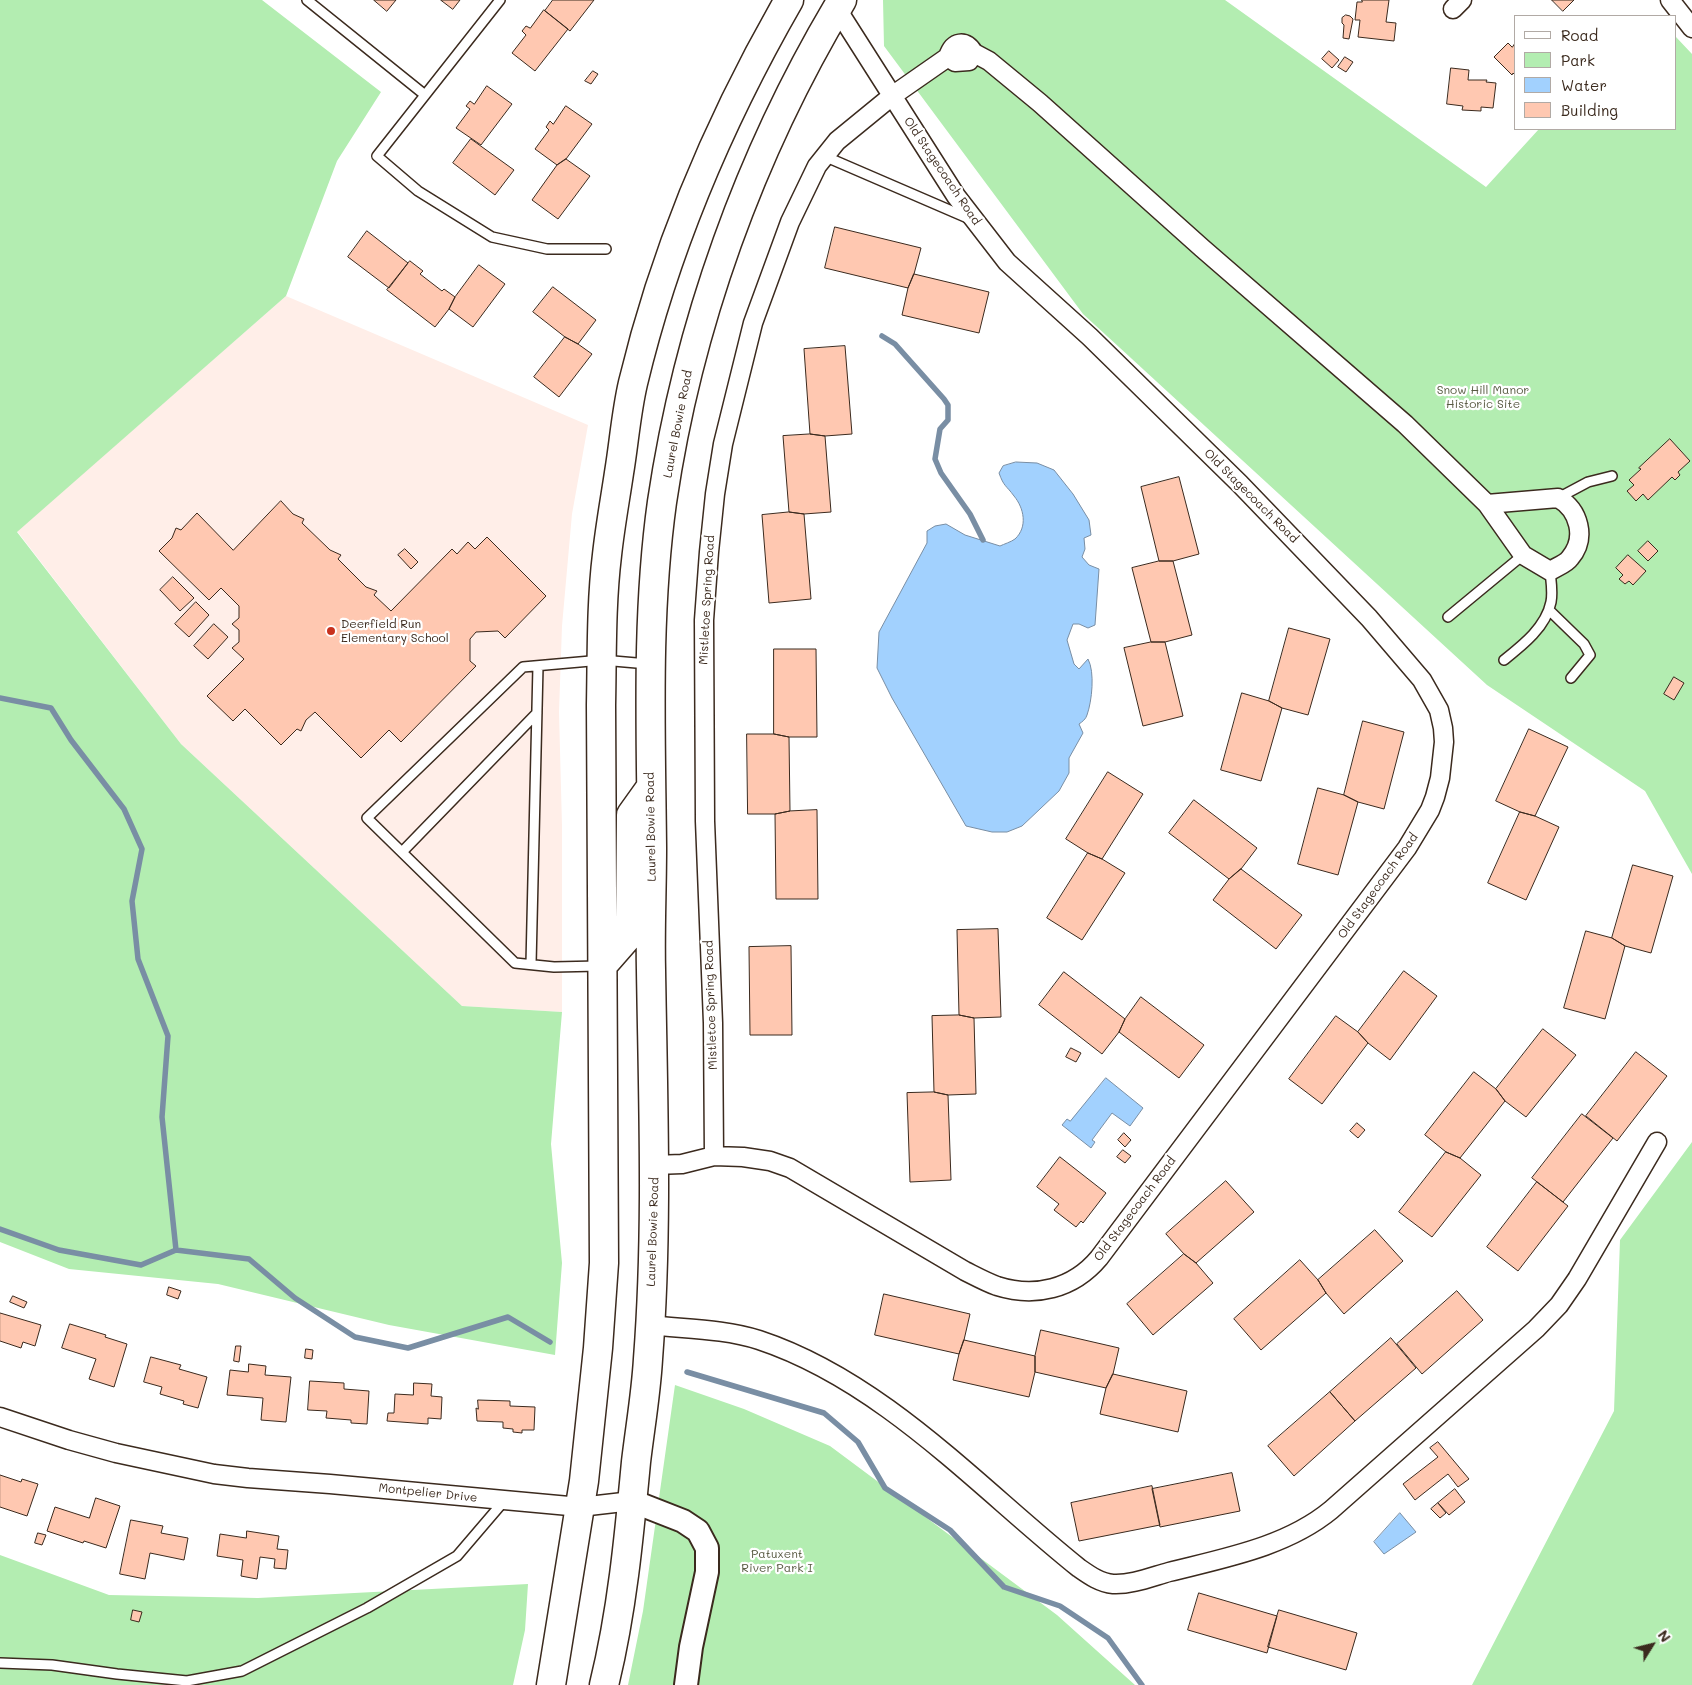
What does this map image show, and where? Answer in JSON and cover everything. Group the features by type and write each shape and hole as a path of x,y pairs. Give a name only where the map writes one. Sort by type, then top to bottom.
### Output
{"main road":[{"path":"551,1685 580,1507 598,1348 604,1263 602,660 607,555 626,419 645,338 674,248 696,189 751,69 789,0"},
{"name":"Laurel Bowie Road","path":"604,1685 612,1655 625,1580 648,1361 650,1325 655,1165 651,966 652,664 655,571 662,502 689,366 703,314 725,248 760,163 836,3"},
{"path":"602,966 630,934 631,815 651,787"}],"street":[{"path":"1670,0 1692,28"},
{"name":"Old Stagecoach Road","path":"655,1165 682,1164 714,1156 743,1157 770,1161 790,1168 965,1271 995,1285 1026,1292 1051,1290 1068,1283 1083,1274 1099,1258 1407,848 1430,810 1435,797 1442,764 1443,728 1439,710 1422,680 1369,618 1240,484 1090,337 1007,262 956,196 892,96 836,3"},
{"name":"Mistletoe Spring Road","path":"714,1156 713,1022 705,821 704,688 704,620 711,533 724,444 754,324 790,222 811,176 837,141 892,96 948,57 954,62 969,61 974,53 989,61 1040,103 1210,255 1405,424 1487,504"},
{"path":"1558,498 1566,503 1576,515 1580,530 1578,546 1570,560 1550,570 1523,555 1487,504 1558,498"},
{"path":"650,1325 710,1331 758,1340 819,1366 862,1392 918,1432 1088,1575 1108,1583 1126,1583 1232,1556 1296,1534 1317,1522 1536,1329 1559,1305 1577,1279 1657,1142"},
{"name":"Montpelier Drive","path":"0,1417 69,1440 116,1453 214,1474 580,1507 632,1501 683,1521 698,1531 707,1548 708,1572 691,1647 686,1685"}],"lane":[{"path":"307,0 424,95"},
{"path":"500,0 377,156 418,191 492,238 547,248 606,249"},
{"path":"824,156 976,222"},
{"path":"1558,498 1588,482 1612,476"},
{"path":"1448,617 1523,555"},
{"path":"1504,660 1546,620 1552,590 1550,570"},
{"path":"1549,610 1584,644 1590,655 1571,678"},
{"path":"602,966 554,967 516,963 367,818 523,667 602,660 652,664"},
{"path":"530,964 538,666"},
{"path":"402,852 537,713"},
{"path":"0,1663 52,1665 187,1681 242,1671 368,1608 457,1556 504,1500"}],"shaded area":[{"path":"286,296 588,425 572,514 562,626 559,712 562,826 562,1012 462,1006 181,744 17,531"}],"green space":[{"path":"0,0 262,0 381,92 337,161 286,296 17,532 181,744 462,1006 562,1012 551,1144 562,1263 555,1355 389,1325 218,1284 69,1269 0,1242"},
{"name":"Snow Hill Manor Historic Site","path":"883,0 1225,0 1486,187 1538,130 1677,130 1677,38 1692,54 1692,874 1645,791 1487,685 1083,314 884,46"},
{"path":"1692,1142 1692,1685 1472,1685 1614,1411 1620,1240"},
{"name":"Patuxent River Park I","path":"675,1385 744,1409 830,1446 1057,1615 1135,1685 628,1685 643,1611"},
{"path":"0,1555 109,1595 258,1598 528,1584 525,1630 513,1685 0,1685"}],"water":[{"path":"1016,462 1037,463 1054,470 1073,494 1089,520 1091,535 1084,538 1085,549 1082,557 1089,565 1099,569 1095,625 1088,628 1079,624 1073,624 1067,640 1074,664 1079,669 1088,659 1092,671 1092,687 1087,715 1079,724 1083,733 1069,758 1069,773 1059,791 1022,826 1007,832 992,832 966,826 892,698 877,668 879,632 927,543 927,531 935,526 946,524 965,535 1000,546 1015,539 1022,529 1022,512 999,473 1003,466"},
{"path":"1106,1078 1143,1108 1130,1126 1112,1113 1092,1140 1095,1142 1091,1148 1062,1125 1067,1119 1070,1121"},
{"path":"1400,1513 1416,1532 1384,1554 1374,1542"}],"building":[{"path":"374,0 396,0 387,11"},
{"path":"441,0 460,0 453,9"},
{"path":"553,0 594,0 570,31 545,11"},
{"path":"1362,0 1389,0 1386,22 1396,23 1394,41 1358,37 1360,20 1355,20 1357,2 1362,2"},
{"path":"1552,0 1574,0 1563,11"},
{"path":"544,10 568,29 535,71 512,53 526,35 522,31 526,26 530,28"},
{"path":"1346,15 1353,19 1349,39 1343,38 1344,25 1342,18"},
{"path":"1508,43 1512,47 1514,44 1514,74 1512,75 1494,57"},
{"path":"1329,51 1339,60 1332,68 1322,59"},
{"path":"1345,57 1353,62 1346,72 1338,67"},
{"path":"1451,68 1469,70 1468,80 1487,80 1486,82 1496,83 1493,108 1481,107 1481,111 1462,110 1463,106 1447,104"},
{"path":"593,71 598,74 591,84 585,81"},
{"path":"487,86 512,104 481,145 456,128 470,109 466,106 470,101 474,104"},
{"path":"566,106 592,124 566,159 557,165 535,149 549,130 546,127 550,121 553,124"},
{"path":"471,139 514,170 495,195 453,163"},
{"path":"566,159 590,176 558,219 532,200 557,165"},
{"path":"835,227 921,248 908,288 825,268"},
{"path":"367,231 408,263 389,288 348,257"},
{"path":"410,261 423,271 420,274 442,291 444,289 455,297 449,309 435,327 387,290"},
{"path":"479,265 505,284 473,327 449,309 455,297"},
{"path":"914,274 989,292 979,333 902,315 908,288"},
{"path":"553,287 596,320 578,344 565,337 533,312"},
{"path":"565,337 592,354 559,397 534,377"},
{"path":"845,346 852,434 825,436 810,434 804,349"},
{"path":"810,434 825,436 831,512 804,514 789,512 783,436"},
{"path":"1670,439 1690,461 1678,472 1680,475 1675,480 1672,477 1648,500 1643,494 1636,501 1627,491 1634,485 1629,480"},
{"path":"1179,477 1199,554 1173,561 1159,561 1141,487"},
{"path":"281,501 293,514 304,519 302,523 330,550 341,555 338,559 366,587 377,591 374,595 391,611 452,549 457,554 468,542 475,549 487,537 546,596 505,638 498,631 476,632 470,639 470,661 476,666 401,742 389,730 361,758 315,712 306,720 301,731 297,729 281,745 245,709 233,721 207,696 244,659 232,648 239,642 239,630 232,624 239,618 239,606 221,588 209,600 159,551 172,538 176,528 181,530 197,513 233,550"},
{"path":"789,512 804,514 811,599 769,603 762,515"},
{"path":"1648,541 1658,551 1648,561 1638,551"},
{"path":"405,549 418,562 411,569 398,555"},
{"path":"1628,555 1646,571 1633,585 1629,581 1625,584 1619,579 1623,575 1616,568"},
{"path":"1159,561 1173,561 1192,635 1165,642 1151,642 1132,568"},
{"path":"173,577 194,598 180,611 160,590"},
{"path":"196,602 209,615 189,637 175,624"},
{"path":"214,624 228,637 208,659 194,646"},
{"path":"1289,628 1330,639 1308,715 1282,708 1269,701"},
{"path":"1151,642 1165,642 1183,716 1143,726 1124,648"},
{"path":"774,649 816,649 817,737 789,737 774,734"},
{"path":"1674,677 1684,683 1674,700 1664,694"},
{"path":"1242,693 1269,701 1282,708 1261,781 1221,770"},
{"path":"1363,721 1404,732 1384,809 1358,802 1344,795"},
{"path":"1529,729 1568,747 1535,816 1520,812 1496,801"},
{"path":"747,734 774,734 789,737 790,811 775,814 748,814"},
{"path":"1108,772 1143,794 1102,859 1088,853 1066,839"},
{"path":"1318,788 1344,795 1358,802 1338,875 1298,864"},
{"path":"1194,800 1257,848 1241,869 1229,879 1169,833"},
{"path":"817,810 818,899 776,899 775,814 790,811"},
{"path":"1520,812 1535,816 1559,827 1526,900 1488,883"},
{"path":"1088,853 1125,873 1082,940 1047,918"},
{"path":"1633,865 1673,876 1651,953 1625,946 1612,938"},
{"path":"1241,869 1302,915 1276,949 1213,900 1229,879"},
{"path":"998,929 1001,1017 974,1018 959,1015 957,930"},
{"path":"1586,931 1612,938 1625,946 1605,1019 1564,1008"},
{"path":"791,946 792,1035 750,1035 749,947"},
{"path":"1404,971 1437,996 1390,1060 1368,1043 1358,1032"},
{"path":"1064,972 1125,1019 1119,1032 1102,1054 1039,1005"},
{"path":"1141,997 1204,1045 1179,1078 1119,1032 1125,1019"},
{"path":"959,1015 974,1018 976,1094 948,1095 934,1092 932,1016"},
{"path":"1336,1016 1358,1032 1368,1043 1322,1104 1289,1079"},
{"path":"1543,1029 1576,1055 1526,1117 1505,1101 1496,1089"},
{"path":"1071,1048 1081,1053 1076,1062 1066,1057"},
{"path":"1636,1052 1667,1076 1617,1141 1586,1116"},
{"path":"1474,1072 1496,1089 1505,1101 1460,1158 1446,1152 1425,1135"},
{"path":"934,1092 948,1095 951,1180 910,1182 907,1093"},
{"path":"1582,1114 1613,1138 1563,1202 1532,1178"},
{"path":"1357,1123 1365,1130 1358,1138 1350,1131"},
{"path":"1124,1133 1131,1140 1125,1147 1118,1140"},
{"path":"1123,1150 1131,1156 1125,1163 1117,1157"},
{"path":"1446,1152 1460,1158 1481,1175 1432,1237 1399,1212"},
{"path":"1060,1157 1106,1193 1083,1223 1081,1221 1076,1227 1054,1210 1059,1204 1037,1187"},
{"path":"1226,1181 1254,1212 1196,1263 1184,1254 1166,1234"},
{"path":"1537,1182 1568,1206 1518,1271 1487,1247"},
{"path":"1375,1230 1403,1261 1344,1314 1326,1293 1318,1280"},
{"path":"1184,1254 1196,1263 1213,1283 1153,1335 1127,1304"},
{"path":"1300,1260 1318,1280 1326,1293 1261,1350 1234,1319"},
{"path":"169,1287 181,1291 178,1299 167,1295"},
{"path":"1457,1291 1483,1320 1422,1374 1397,1344"},
{"path":"884,1294 970,1314 959,1354 875,1335"},
{"path":"13,1296 27,1302 24,1308 10,1302"},
{"path":"0,1313 41,1325 35,1346 23,1342 21,1348 0,1341"},
{"path":"70,1324 106,1335 105,1337 127,1344 114,1387 89,1379 96,1359 62,1348"},
{"path":"1041,1330 1119,1348 1113,1374 1106,1388 1035,1372 1035,1356"},
{"path":"1391,1338 1416,1368 1355,1421 1330,1392"},
{"path":"964,1340 1035,1356 1035,1372 1029,1397 953,1380"},
{"path":"236,1346 241,1346 239,1362 234,1361"},
{"path":"306,1349 313,1350 312,1359 305,1358"},
{"path":"151,1357 181,1365 179,1369 207,1377 198,1408 183,1404 184,1401 160,1394 162,1387 144,1382"},
{"path":"249,1364 266,1366 265,1375 291,1377 286,1422 261,1420 263,1398 227,1395 230,1370 248,1372"},
{"path":"1113,1374 1187,1391 1178,1432 1100,1414 1106,1388"},
{"path":"310,1381 344,1383 344,1389 369,1391 367,1424 351,1423 351,1420 326,1418 327,1411 308,1410"},
{"path":"414,1383 432,1384 431,1396 442,1397 441,1419 428,1418 428,1424 387,1421 388,1413 394,1413 395,1394 413,1395"},
{"path":"1330,1392 1355,1421 1294,1476 1268,1446"},
{"path":"478,1400 510,1401 510,1406 535,1407 534,1430 522,1430 522,1433 513,1432 513,1429 503,1428 503,1422 477,1421 476,1408 478,1409"},
{"path":"1438,1442 1469,1479 1458,1487 1448,1474 1415,1500 1403,1484 1438,1457 1430,1448"},
{"path":"1232,1473 1240,1511 1160,1527 1152,1489"},
{"path":"0,1475 21,1482 22,1479 38,1484 27,1516 0,1507"},
{"path":"1152,1486 1160,1525 1079,1541 1071,1503"},
{"path":"1455,1489 1465,1502 1449,1515 1438,1503"},
{"path":"96,1498 120,1506 106,1548 84,1541 83,1543 47,1531 55,1507 89,1518"},
{"path":"1438,1503 1446,1513 1440,1518 1431,1509"},
{"path":"131,1520 163,1526 161,1533 188,1538 184,1560 150,1553 145,1579 120,1574"},
{"path":"247,1531 279,1536 277,1549 288,1550 286,1569 274,1568 275,1559 260,1557 257,1579 241,1576 243,1560 217,1556 220,1534 246,1538"},
{"path":"38,1533 46,1535 42,1545 35,1543"},
{"path":"1199,1593 1277,1616 1267,1653 1188,1630"},
{"path":"133,1610 142,1612 139,1622 131,1620"},
{"path":"1279,1610 1357,1633 1346,1670 1268,1647"}],"waterway":[{"path":"882,336 895,344 948,405 948,420 940,429 935,459 941,473 970,514 983,540"},
{"path":"0,698 51,708 71,740 124,809 142,849 132,901 138,959 168,1036 162,1117 176,1250 249,1259 295,1298 355,1337 408,1348 508,1317 550,1342"},
{"path":"0,1229 59,1250 141,1265 176,1250"},
{"path":"687,1372 824,1413 858,1442 885,1488 950,1530 1004,1587 1060,1606 1108,1638 1142,1685"}],"place":[{"name":"Deerfield Run Elementary School","path":"331,631"}]}
